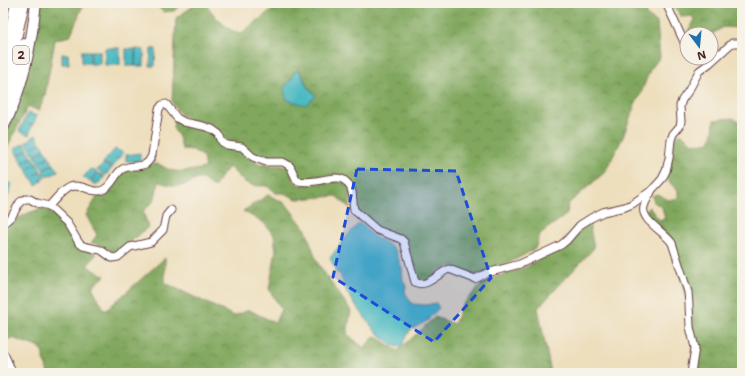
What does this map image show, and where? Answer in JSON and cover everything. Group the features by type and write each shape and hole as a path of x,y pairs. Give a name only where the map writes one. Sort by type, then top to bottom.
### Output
{"highway":[{"path":"3,52 16,3"},
{"name":"2","path":"3,82 15,43 24,3"},
{"name":"2","path":"3,106 23,48 32,3"},
{"path":"3,128 17,94 26,62 33,29 36,3"},
{"path":"3,355 11,373"}],"street":[{"path":"666,3 679,31"},
{"path":"719,54 732,43 742,43"},
{"path":"49,206 65,190 72,186 98,192 104,190 109,187 121,170 128,167 142,166 150,160 159,108 166,104 177,118 184,122 212,129 219,134 222,142 227,145 242,147 253,157 266,162 283,162 290,166 297,181 316,181 333,177 342,178 348,183 352,191 354,210 377,230 401,238 404,242 415,282 418,284 423,284 430,281 442,271 449,269 474,279 487,273 520,264 561,245 580,225 591,218 603,212 632,204 651,191 662,179 666,171 671,140 673,134 680,126 680,106 682,100 699,71 706,66"},
{"path":"651,191 643,208 644,213 648,221 668,237 672,243 688,292 690,327 695,348 691,373"},
{"path":"3,224 12,216 20,202 25,199 30,199 37,203 49,206 67,223 79,243 83,246 101,250 112,258 118,257 130,247 151,242 163,230 166,216 171,210"}],"highlighted area":[{"path":"357,169 456,171 491,278 434,342 333,277"}],"green space":[{"path":"40,3 86,3 82,8 70,36 55,40 45,95 39,111 28,106 3,156 3,140 18,102"},
{"path":"154,3 183,3 174,11 163,12"},
{"path":"198,3 206,3 220,22 240,34 274,8 278,3 649,3 646,15 657,23 660,57 650,70 623,137 605,172 568,204 567,214 540,234 535,249 503,266 475,276 451,266 438,270 435,276 420,283 415,279 404,237 376,228 356,209 350,183 344,176 325,175 309,179 298,177 288,161 263,158 231,144 218,129 205,123 188,119 178,111 172,102 176,18","holes":["300,70 308,88 316,95 306,105 284,88"]},
{"path":"672,3 742,3 742,26 738,28 723,27 719,30 719,26 691,26 695,20 692,16 682,17"},
{"path":"733,118 742,124 742,373 693,373 693,327 673,246 652,222 645,211 649,207 659,220 665,218 662,207 654,202 652,196 657,194 669,200 678,198 678,191 666,176 674,139 681,133 688,140 697,144 710,142 714,120"},
{"path":"174,119 181,124 201,128 210,132 220,146 229,149 239,147 250,159 258,163 287,166 296,184 308,185 343,182 350,189 350,208 336,196 297,199 284,193 276,193 266,186 257,186 246,183 229,167 214,188 203,179 197,179 179,186 159,182 154,201 143,211 148,227 127,245 115,252 98,244 91,243 97,235 86,215 99,194 110,189 122,173 128,170 142,169 151,164 160,165 170,170 179,171 205,168 203,157 193,150 182,149 179,137 173,128"},
{"path":"268,195 286,204 306,230 317,262 351,311 347,334 364,348 375,336 398,351 435,317 454,324 462,305 485,281 527,267 571,239 589,223 594,248 538,308 551,373 48,373 41,348 12,338 3,341 3,227 26,214 42,208 54,214 81,249 97,253 87,266 105,276 92,287 105,311 165,258 165,283 234,316 249,310 275,323 281,309 269,289 276,251 274,235 264,223 243,211"}],"water":[{"path":"105,48 120,48 120,65 105,65"},
{"path":"126,49 135,49 135,66 126,66"},
{"path":"136,49 144,50 144,66 135,66"},
{"path":"151,49 156,49 155,66 150,66"},
{"path":"82,51 90,51 90,63 82,63"},
{"path":"91,51 100,51 100,64 91,64"},
{"path":"62,54 68,54 69,64 62,64"},
{"path":"299,70 308,88 316,96 306,105 287,100 284,88 293,77 294,72"},
{"path":"28,113 37,116 33,125 28,124 32,126 29,135 19,131"},
{"path":"36,135 40,142 33,147 41,143 45,149 34,155 26,142"},
{"path":"24,143 28,149 19,155 28,150 32,157 22,163 14,149"},
{"path":"115,149 124,153 119,159 116,158 118,160 113,167 103,163"},
{"path":"45,150 49,156 41,161 50,157 53,164 43,170 35,156"},
{"path":"140,153 140,161 126,161 126,155"},
{"path":"33,157 37,164 27,170 22,163"},
{"path":"37,164 41,171 35,175 42,172 45,177 36,185 27,170"},
{"path":"54,164 58,171 47,177 43,171"},
{"path":"103,164 112,168 106,175 97,170"},
{"path":"90,169 97,172 90,181 83,178"},
{"path":"97,173 105,176 97,185 91,182"},
{"path":"3,181 12,184 4,208 3,208"},
{"path":"358,224 363,224 371,235 388,244 395,250 402,268 403,280 406,286 405,292 412,304 426,305 436,303 439,308 427,321 410,330 402,346 398,347 392,345 375,331 347,293 340,274 337,273 330,258"}]}
